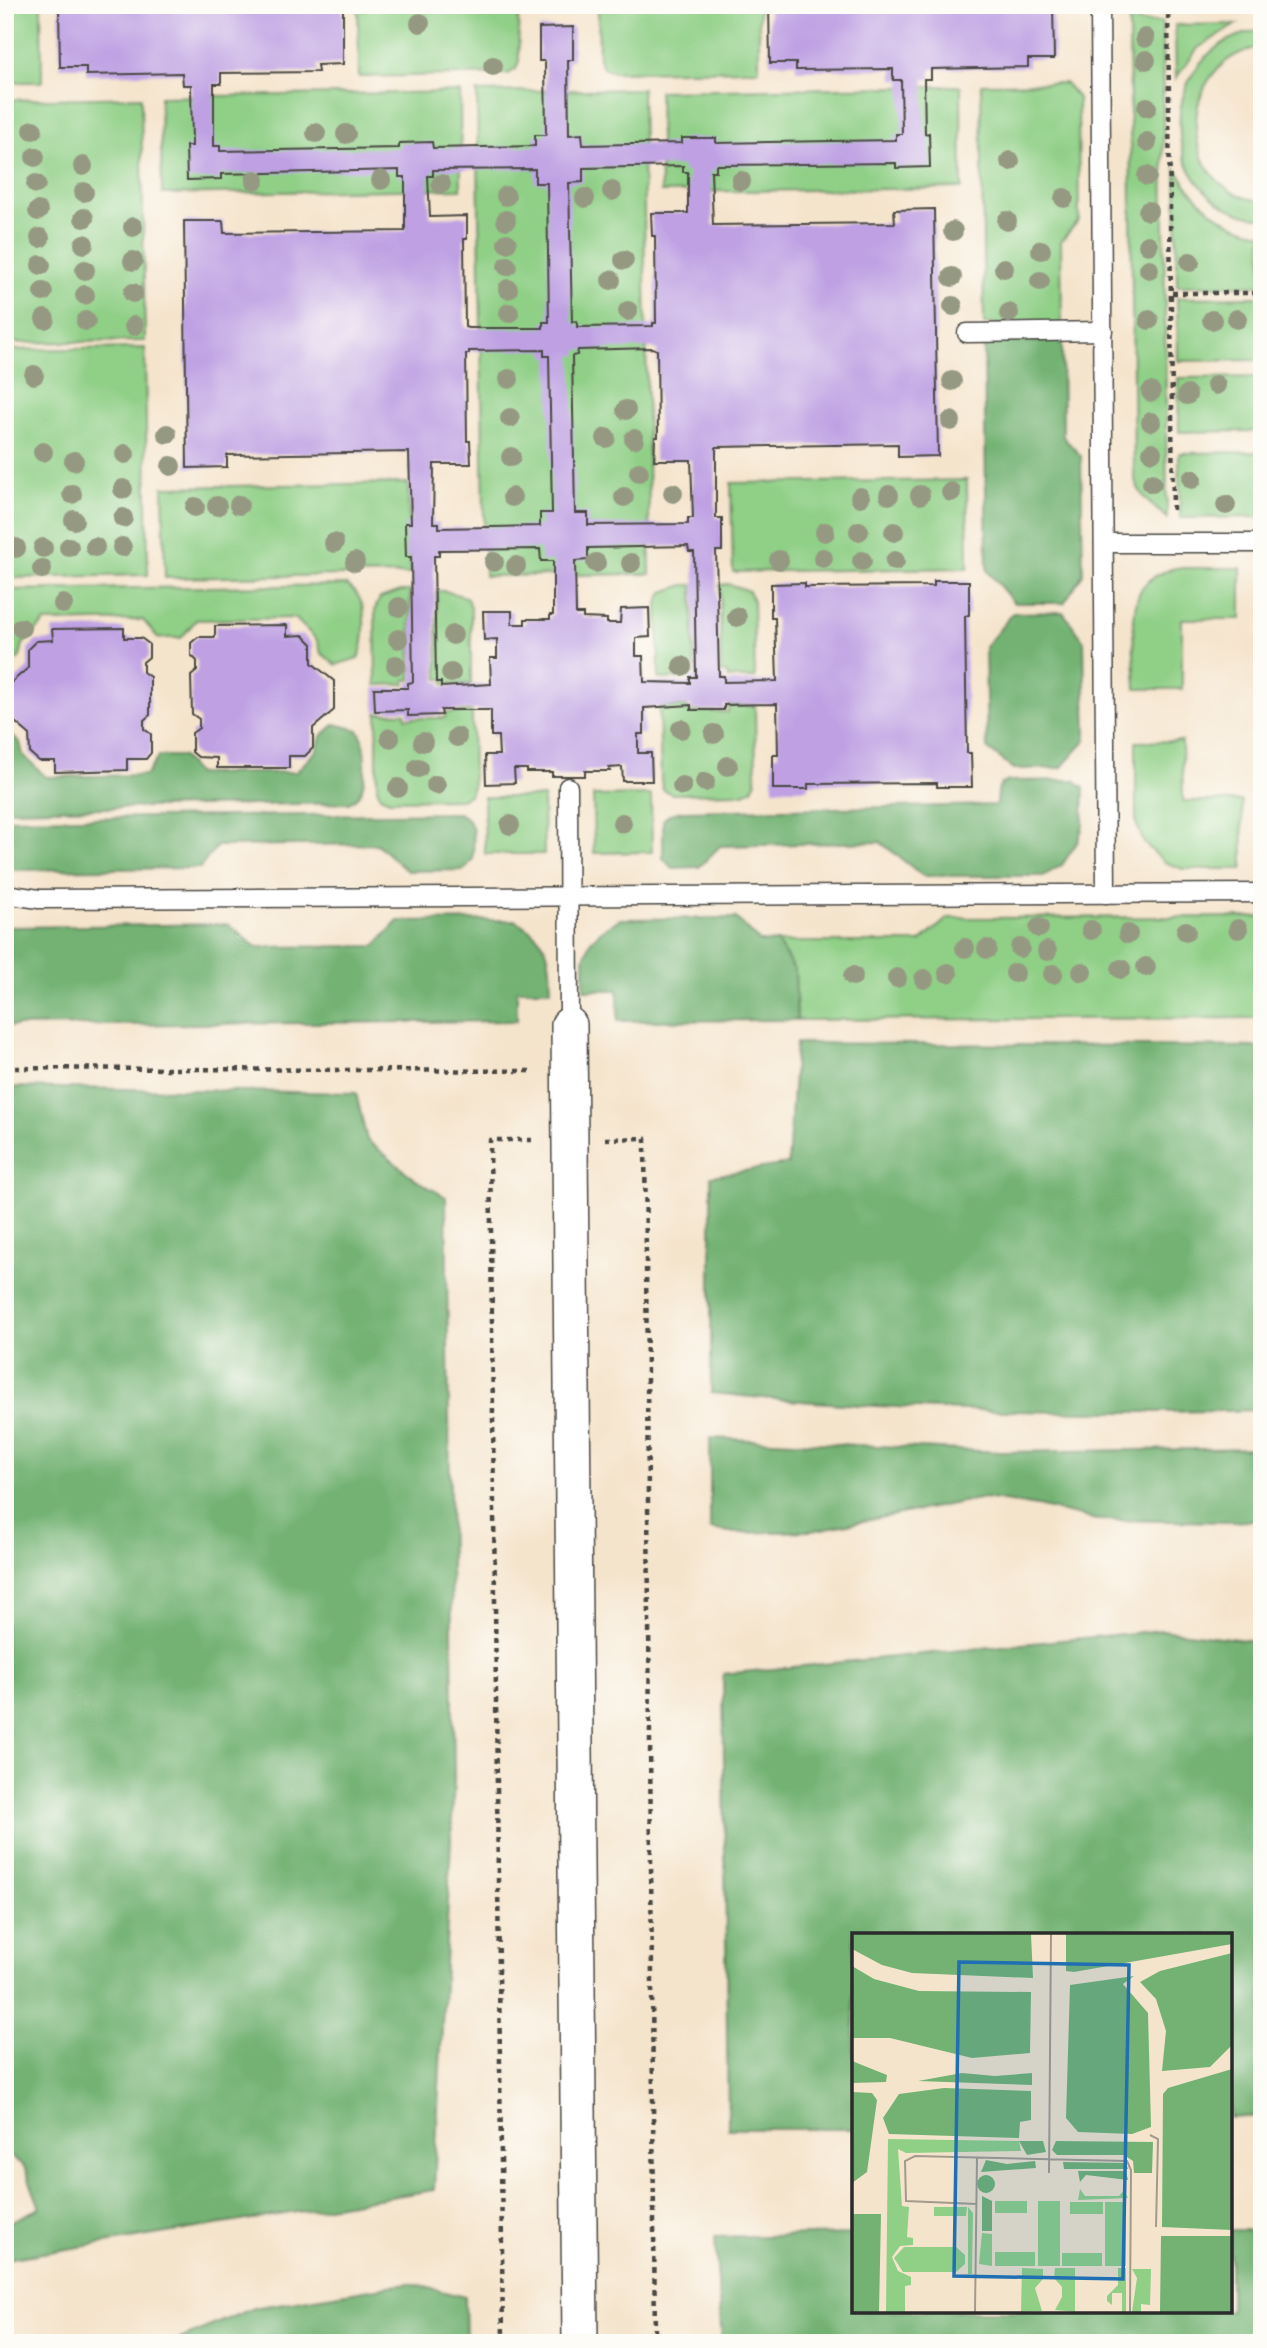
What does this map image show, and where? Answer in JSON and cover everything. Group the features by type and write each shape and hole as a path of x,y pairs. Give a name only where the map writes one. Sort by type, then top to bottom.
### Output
{"street":[{"path":"569,1025 580,2343"}],"lane":[{"path":"1100,7 1106,894"},
{"path":"967,333 1102,331"},
{"path":"1104,543 1262,543"},
{"path":"568,787 569,1025"},
{"path":"5,894 39,899 1262,893"}],"path":[{"path":"1100,7 1262,7"},
{"path":"1168,7 1174,543"},
{"path":"1171,293 1262,293"},
{"path":"5,1068 568,1071"},
{"path":"645,1138 655,2343"},
{"path":"503,2343 490,1140 569,1139"}],"green space":[{"path":"5,5 41,5 42,82 5,82"},
{"path":"358,5 518,5 519,61 516,69 508,74 359,77"},
{"path":"598,5 759,5 759,70 614,72 603,68 599,59"},
{"path":"1129,22 1162,22 1167,518 1142,494 1134,475"},
{"path":"1237,24 1198,48 1176,78 1175,25"},
{"path":"1262,30 1262,47 1233,57 1212,75 1200,99 1196,125 1200,151 1212,175 1233,192 1262,201 1262,218 1226,207 1200,185 1185,156 1180,124 1185,92 1200,63 1226,42"},
{"path":"1065,83 1078,98 1079,220 1061,241 1062,324 984,324 981,84"},
{"path":"961,86 962,188 661,192 659,91"},
{"path":"642,89 650,574 485,576 477,92"},
{"path":"460,92 461,189 162,194 160,97"},
{"path":"141,97 145,341 5,343 5,100"},
{"path":"1176,169 1202,202 1222,219 1247,230 1262,233 1262,285 1177,286"},
{"path":"1262,297 1262,360 1178,361 1177,298"},
{"path":"984,341 1062,341 1063,437 1081,456 1083,574 1064,603 1014,603 987,571"},
{"path":"145,348 148,575 5,578 5,350"},
{"path":"1262,377 1262,431 1179,432 1178,378"},
{"path":"1262,452 1262,517 1180,518 1179,453"},
{"path":"967,480 968,568 733,572 731,483"},
{"path":"408,483 410,574 165,578 163,487"},
{"path":"1175,568 1241,568 1241,619 1182,619 1182,689 1136,689 1133,637 1138,598 1149,581"},
{"path":"728,584 749,591 753,601 755,678 728,678 727,673 721,673 720,585"},
{"path":"347,585 361,602 364,615 363,639 358,658 336,665 321,653 317,640 295,618 196,620 181,638 158,638 143,620 45,622 23,644 20,657 5,669 5,590"},
{"path":"693,585 694,674 688,674 688,678 659,679 658,603 663,592"},
{"path":"410,591 411,680 405,680 405,684 376,685 375,609 380,598"},
{"path":"437,591 466,597 471,607 471,684 444,684 444,679 438,679"},
{"path":"1063,612 1084,641 1086,740 1061,768 1014,769 987,748 985,647 1013,613"},
{"path":"728,706 755,706 756,781 752,789 744,793 672,794 663,790 659,707 688,707 688,712 728,712"},
{"path":"472,712 473,787 469,795 461,799 389,800 380,796 377,787 377,713 405,713 406,718 445,718 445,713"},
{"path":"335,724 358,730 363,744 363,782 358,796 349,803 5,810 5,730 20,742 23,755 46,777 146,775 159,756 182,756 197,774 296,772 317,750 321,736"},
{"path":"1182,741 1183,801 1242,801 1243,869 1183,869 1164,862 1144,843 1136,823 1136,742"},
{"path":"1074,780 1084,788 1083,826 1078,841 1062,865 1043,876 923,876 880,842 720,846 699,867 672,868 663,858 663,820 670,814 683,811 997,805 1001,784 1009,781"},
{"path":"651,795 652,852 594,853 593,796"},
{"path":"484,797 543,797 544,854 485,854"},
{"path":"458,813 469,821 474,838 473,859 464,870 407,871 377,844 217,846 200,868 13,870 5,867 5,819"},
{"path":"1262,917 1262,1018 797,1020 795,971 777,942 920,942 948,918"},
{"path":"736,918 760,942 777,942 795,971 797,1020 618,1021 618,990 584,990 584,959 590,942 602,930 620,919"},
{"path":"514,920 541,940 550,966 551,990 517,990 517,1021 5,1026 5,925 228,924 256,947 375,946 398,921"},
{"path":"796,1043 1262,1047 1262,1410 1124,1412 917,1408 711,1393 711,1176 788,1164"},
{"path":"5,1087 356,1093 367,1140 416,1180 446,1197 454,1779 434,2190 5,2259 5,2224 40,2208 24,2166 5,2153"},
{"path":"710,1438 1002,1452 1262,1448 1262,1519 1234,1522 1098,1520 1037,1506 984,1498 811,1531 736,1533 710,1529"},
{"path":"1162,1630 1262,1642 1262,2116 1232,2118 1232,1933 852,1933 852,2129 728,2129 723,1674"},
{"path":"1232,2230 1262,2230 1262,2343 722,2343 715,2237 852,2234 852,2313 1232,2313"},
{"path":"408,2283 465,2297 466,2343 171,2343 253,2308"}],"building":[{"path":"59,5 343,5 343,64 317,65 318,72 221,73 221,84 214,84 214,146 220,146 220,151 399,148 399,143 432,142 433,148 535,146 535,135 546,135 545,61 539,61 539,28 573,27 573,60 568,60 569,135 582,134 583,145 682,143 682,138 716,138 716,143 896,140 896,134 902,134 901,80 893,80 893,69 796,70 796,63 770,63 769,5 1053,5 1054,59 1028,59 1028,67 931,69 931,79 924,79 925,134 929,133 930,167 896,168 896,163 716,165 716,171 711,171 713,225 895,223 894,210 934,209 938,456 898,457 898,444 716,447 716,518 722,518 722,551 716,551 719,676 724,676 724,682 777,681 771,584 805,583 805,587 934,586 934,581 969,581 969,615 965,616 967,753 971,753 972,787 937,787 937,783 808,784 808,789 773,789 773,755 778,755 777,704 724,705 724,710 691,710 691,705 644,708 644,734 638,734 638,753 651,753 652,781 623,781 622,767 609,768 610,771 585,771 585,776 552,776 552,772 514,769 515,783 486,784 485,755 499,755 498,736 491,736 491,710 441,710 442,715 408,716 408,710 375,711 374,688 408,688 408,683 413,682 411,557 406,557 405,523 411,523 409,452 227,455 227,467 187,468 184,221 223,221 224,233 405,231 405,177 399,177 399,170 221,174 221,179 187,180 186,146 192,146 191,85 183,85 182,73 86,75 86,67 60,67","holes":["683,166 683,172 688,172 688,213 651,213 652,236 655,236 656,323 653,323 653,326 577,327 577,321 572,322 569,183 583,182 583,168","535,169 535,183 547,183 549,322 543,322 543,328 465,327 464,239 467,239 467,216 430,217 428,176 433,176 433,170","544,350 544,356 549,356 552,513 540,513 540,526 439,528 439,523 433,523 434,464 471,464 470,441 467,441 466,354 469,354 469,351","578,350 657,350 658,437 655,437 654,460 691,460 693,518 688,518 688,524 588,525 588,513 575,513 572,356 577,355","688,546 689,552 694,552 696,677 690,677 690,683 644,682 643,656 636,656 636,638 650,637 649,608 621,609 620,623 607,623 607,619 583,618 583,614 576,614 575,561 588,560 588,548","540,549 541,561 553,561 553,615 550,615 550,619 525,619 525,624 512,624 512,611 483,611 484,640 497,639 497,658 490,658 491,684 441,687 441,682 436,682 434,556 439,556 439,550"]},
{"path":"287,625 287,636 303,635 312,644 312,663 334,681 334,710 313,728 313,748 305,756 289,756 289,768 217,768 217,758 198,757 192,752 192,733 199,728 199,719 192,714 191,676 197,671 197,661 191,655 191,643 198,637 215,637 215,626"},
{"path":"124,628 124,638 141,638 149,644 149,657 143,662 143,672 150,677 150,715 144,720 144,729 151,734 151,753 146,759 127,759 127,770 55,772 55,761 39,761 30,753 29,734 8,716 7,686 28,668 28,649 36,641 53,640 52,629"}]}
